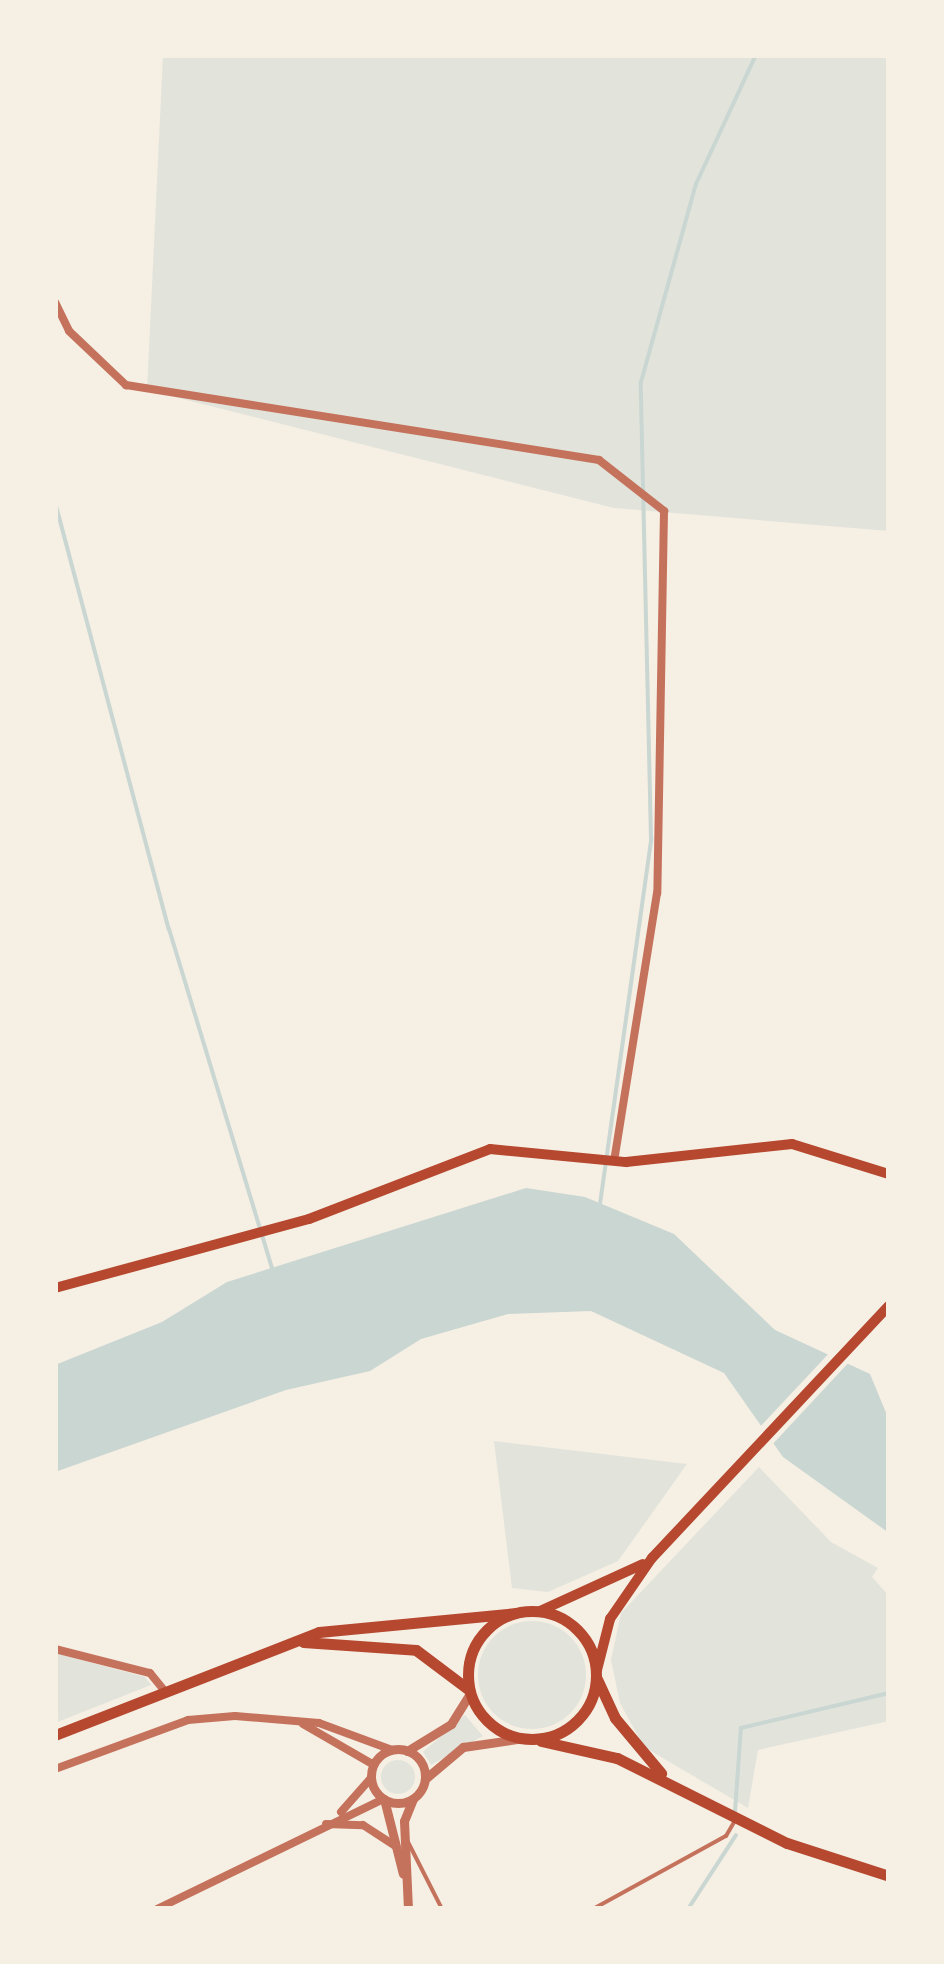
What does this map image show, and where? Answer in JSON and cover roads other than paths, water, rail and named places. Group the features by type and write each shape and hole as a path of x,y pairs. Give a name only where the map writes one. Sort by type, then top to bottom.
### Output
{"main road":[{"path":"55,1288 309,1219 490,1149 614,1161 792,1144 889,1174"},
{"path":"532,1740 583,1715 610,1619 652,1558 730,1479 884,1309"},
{"path":"55,1735 294,1642 363,1624 540,1611 652,1558"},
{"path":"540,1611 572,1624 626,1734 668,1780"},
{"path":"469,1692 472,1651 514,1613"},
{"path":"294,1642 416,1650 469,1692 488,1723 518,1739 668,1780 737,1816 889,1876"}],"street":[{"path":"55,302 69,330 126,386 599,460 664,512 657,893 614,1161"},
{"path":"55,1649 150,1673 164,1690"},
{"path":"55,1769 188,1720 294,1721 407,1751 451,1724 469,1692"},
{"path":"294,1721 374,1765"},
{"path":"408,1909 404,1833 414,1798 425,1779 463,1748 518,1739"},
{"path":"336,1816 371,1778 374,1765 392,1750"},
{"path":"407,1751 425,1779"},
{"path":"371,1778 384,1800 405,1879"},
{"path":"157,1909 336,1816 384,1800 414,1798"},
{"path":"321,1824 352,1822 394,1845"}],"lane":[{"path":"593,1909 726,1836 737,1816"},
{"path":"404,1833 442,1909"}],"waterway":[{"path":"600,1204 651,839 641,382 696,184 756,55"},
{"path":"55,502 169,929 273,1271"},
{"path":"735,1811 741,1728 889,1693"},
{"path":"688,1909 736,1835"}]}
